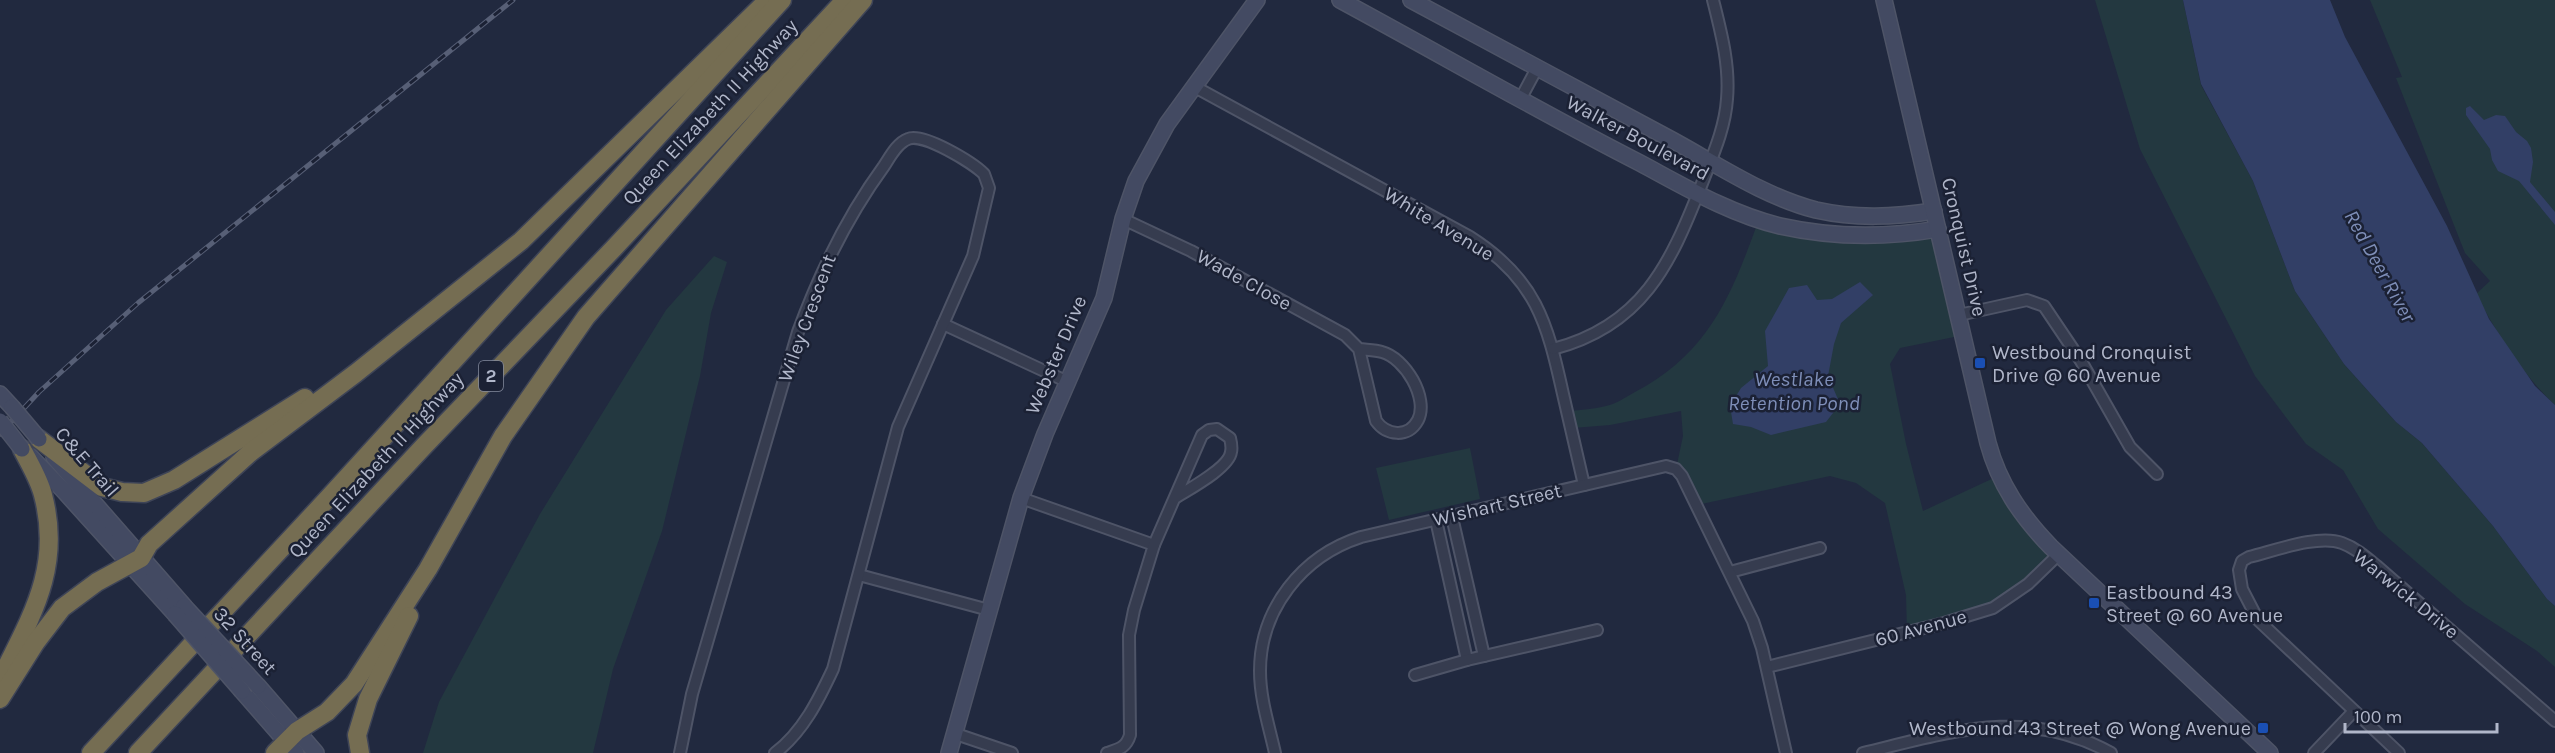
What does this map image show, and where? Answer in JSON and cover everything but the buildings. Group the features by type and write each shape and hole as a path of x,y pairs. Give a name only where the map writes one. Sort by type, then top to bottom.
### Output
{"highway":[{"path":"0,699 36,642 62,608 97,582 135,562 149,544 251,452 414,327 520,241 768,0"},
{"name":"Queen Elizabeth II Highway","path":"91,753 324,502 782,0"},
{"name":"Queen Elizabeth II Highway","path":"138,753 845,0"},
{"path":"289,745 327,712 354,684 442,544 503,436 586,316 863,0"},
{"path":"39,439 102,488 144,493 174,480 249,435 414,327"},
{"path":"0,681 33,613 49,563 50,530 42,492 22,449"},
{"path":"360,753 357,735 369,699 442,544"}],"street":[{"name":"Webster Drive","path":"949,753 1020,498 1104,298 1136,181 1167,124 1257,0"},
{"name":"Walker Boulevard","path":"1411,0 1775,195 1815,209 1868,217 1904,216 1934,211"},
{"path":"1553,349 1602,330 1616,321 1641,299 1657,280 1672,256 1698,194 1723,124 1728,88 1726,55 1713,0"},
{"name":"Cronquist Drive","path":"1884,0 1988,443 1998,476 2021,513 2059,554 2270,753"},
{"name":"Walker Boulevard","path":"1344,1 1589,137 1698,194 1754,218 1818,233 1883,236 1938,229"},
{"path":"1521,98 1537,68"},
{"name":"White Avenue","path":"1195,87 1484,246 1508,267 1532,297 1545,323 1584,485"},
{"name":"Wiley Crescent","path":"680,753 692,694 795,342 816,282 838,238 873,182 900,145 907,139 915,137 933,142 980,170 988,184 973,256 898,427 829,678 816,705 799,729 775,753"},
{"name":"Wade Close","path":"1124,219 1191,251 1345,335 1359,349 1376,421 1381,429 1399,434 1411,429 1418,420 1420,408 1414,382 1409,372 1395,358 1383,352 1359,349"},
{"path":"1959,315 2027,300 2044,306 2081,361 2130,447 2157,474"},
{"path":"943,324 1068,381"},
{"name":"C&E Trail","path":"0,394 39,439 135,562"},
{"name":"C&E Trail","path":"0,421 22,449 135,562"},
{"path":"1107,753 1121,749 1128,743 1130,735 1129,635 1154,545 1202,435 1209,430 1217,429 1230,438 1231,454 1226,462 1210,476 1175,498"},
{"name":"Wishart Street","path":"1275,753 1262,691 1261,662 1270,621 1288,587 1314,561 1341,544 1371,534 1452,517 1662,466 1676,469 1688,488 1753,621 1767,667 1786,753"},
{"path":"1020,498 1154,545"},
{"path":"1452,517 1484,656"},
{"path":"1436,520 1467,660"},
{"name":"Warwick Drive","path":"2399,753 2258,620 2242,589 2239,570 2245,559 2318,541 2343,544 2378,567 2555,721"},
{"path":"1730,572 1820,548"},
{"name":"60 Avenue","path":"1767,667 1944,623 1992,608 2028,584 2059,554"},
{"name":"32 Street","path":"135,562 180,610 258,686 289,745"},
{"path":"859,575 989,610"},
{"name":"32 Street","path":"180,610 242,691 289,745 316,753"},
{"path":"1415,675 1467,660 1597,630"},
{"path":"2314,753 2354,711"},
{"path":"1863,753 1965,729 2009,726 2065,734 2111,753"},
{"path":"956,734 1012,753"}],"shaded area":[{"path":"2095,0 2183,0 2201,85 2253,181 2295,291 2344,364 2396,422 2422,443 2493,526 2547,599 2555,606 2555,667 2537,651 2465,604 2378,529 2343,470 2306,444 2255,376 2140,149"},
{"path":"2370,0 2555,0 2555,405 2511,353 2476,294 2490,281 2465,253 2396,78 2402,77"},
{"path":"1758,222 1775,229 1938,229 1964,335 1900,348 1890,364 1906,444 1923,511 1998,476 2059,554 1993,608 1907,632 1906,595 1885,503 1856,483 1830,476 1697,505 1676,469 1683,436 1681,411 1610,425 1573,428 1569,411 1601,407 1621,400 1660,377 1699,341 1727,298"},
{"path":"714,256 727,262 711,313 700,376 662,531 613,669 593,753 423,753 439,702 540,514 666,310"},
{"path":"1470,448 1480,499 1389,520 1376,468"}],"water":[{"name":"Red Deer River","path":"2183,0 2330,0 2345,37 2447,226 2489,319 2535,386 2555,405 2555,606 2547,599 2493,526 2422,443 2396,422 2344,364 2295,291 2253,181 2201,84"},
{"path":"2470,106 2484,120 2496,115 2505,116 2516,132 2527,141 2531,148 2533,162 2530,182 2555,212 2555,225 2519,181 2498,171 2492,160 2490,149 2466,115 2466,108"},
{"name":"Westlake Retention Pond","path":"1860,282 1873,295 1841,323 1828,376 1840,404 1826,422 1771,435 1751,427 1733,424 1730,406 1741,388 1768,366 1765,331 1789,288 1807,285 1817,300 1832,299"}],"railway":[{"path":"0,434 39,392 138,303 513,0"}],"place":[{"name":"Westbound Cronquist Drive @ 60 Avenue","path":"1980,363"},
{"name":"Eastbound 43 Street @ 60 Avenue","path":"2094,603"},
{"name":"Westbound 43 Street @ Wong Avenue","path":"2263,728"}]}
